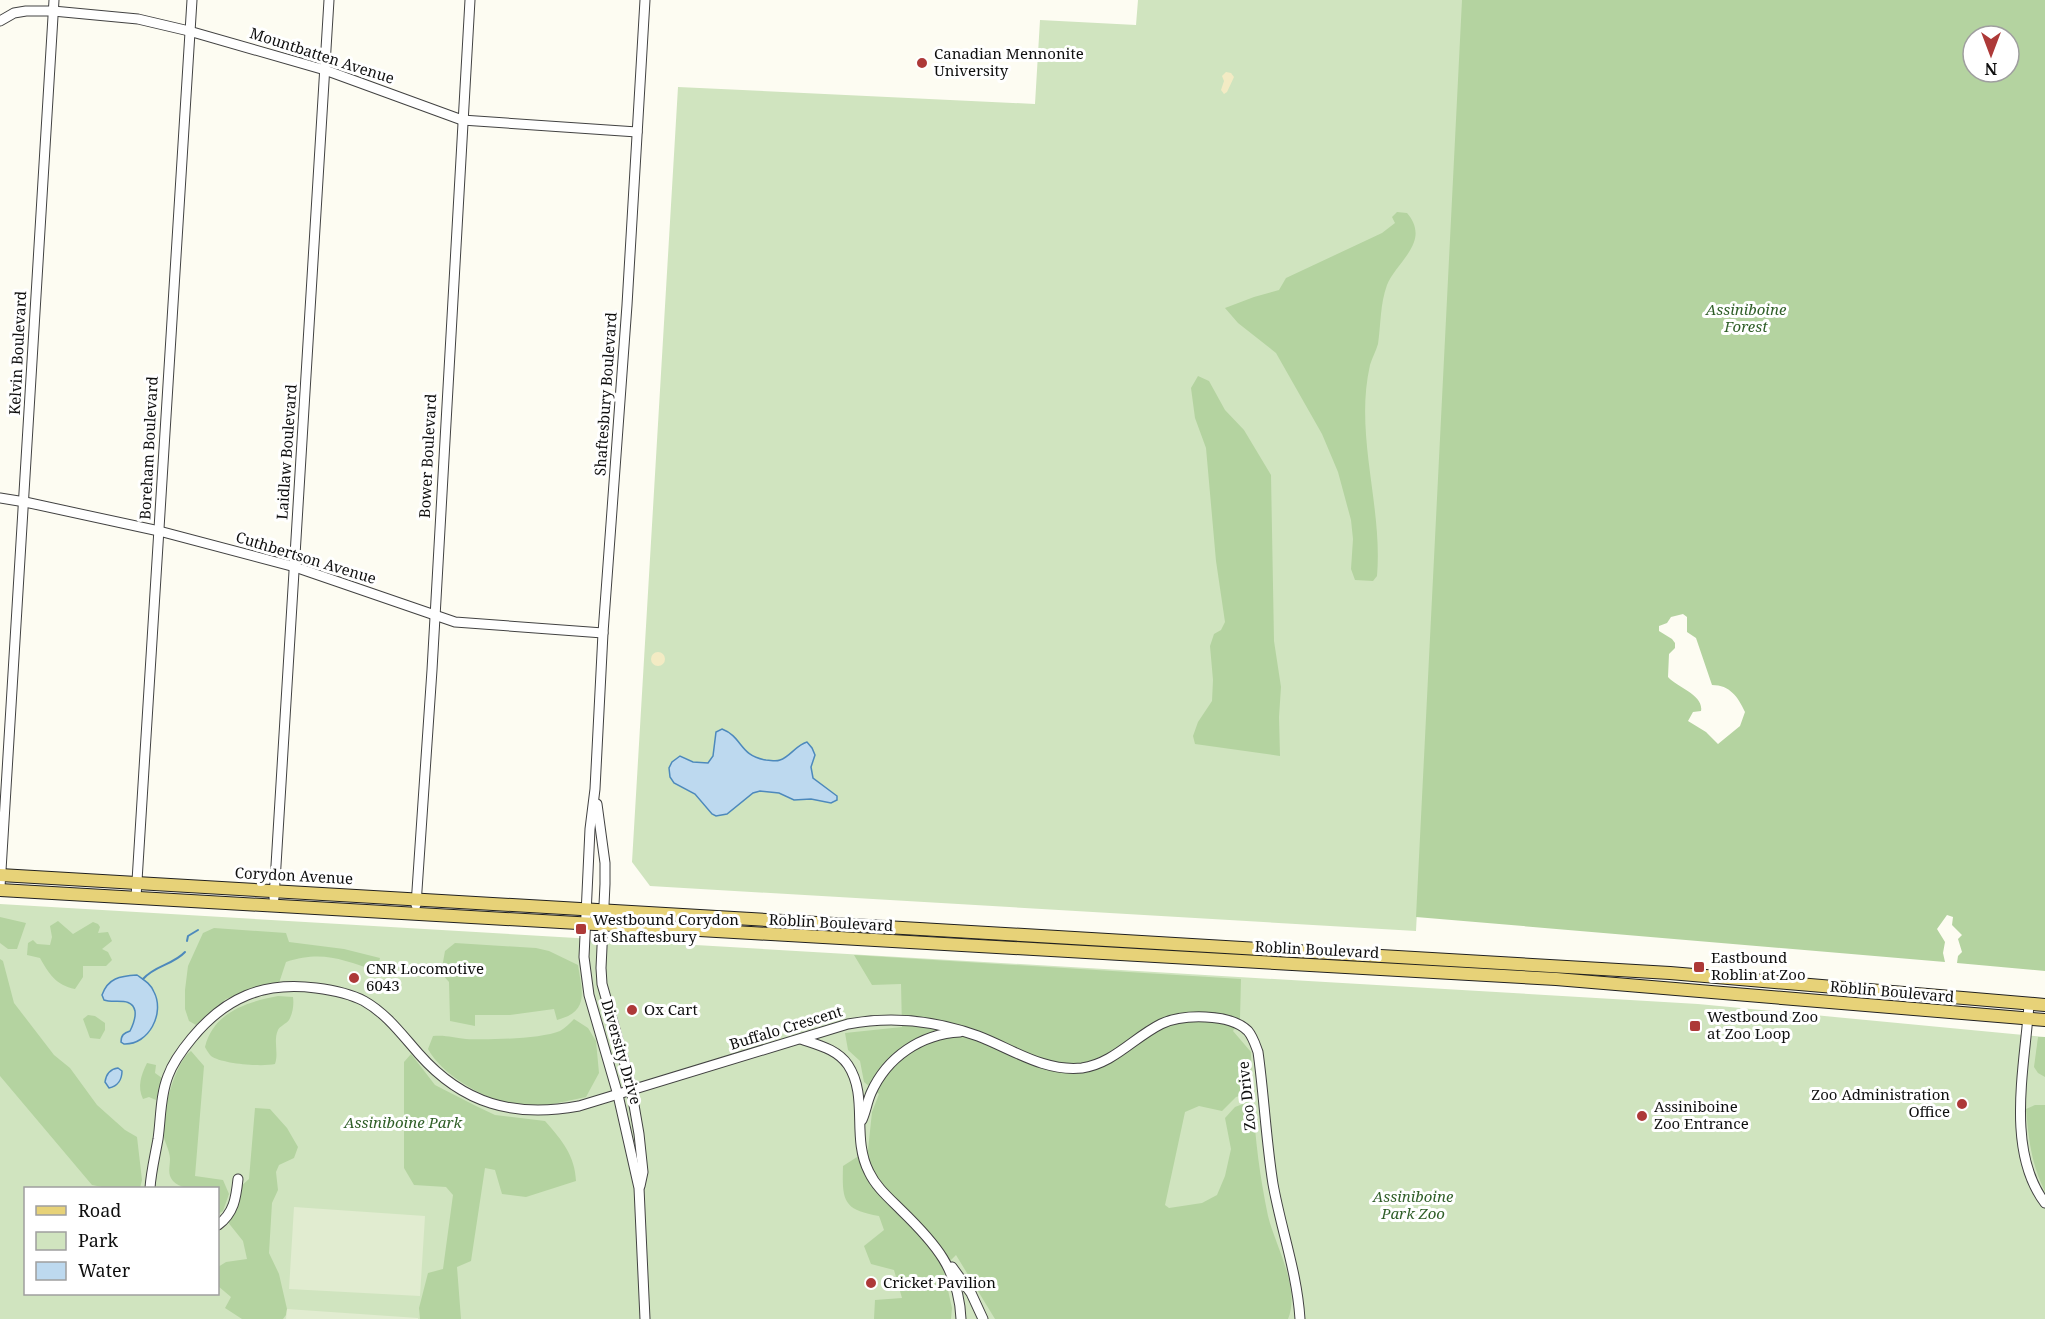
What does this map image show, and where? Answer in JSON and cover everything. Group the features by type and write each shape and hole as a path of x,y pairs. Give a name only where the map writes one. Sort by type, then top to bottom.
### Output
{"main road":[{"name":"Corydon Avenue","path":"0,882 137,881 587,909"},
{"name":"Corydon Avenue","path":"0,882 136,897 586,924"},
{"name":"Roblin Boulevard","path":"587,909 1670,974 2045,1005"},
{"name":"Roblin Boulevard","path":"586,924 1556,979 2045,1020"}],"street":[{"name":"Kelvin Boulevard","path":"0,882 54,0"},
{"name":"Boreham Boulevard","path":"136,897 192,0"},
{"name":"Laidlaw Boulevard","path":"274,906 329,0"},
{"name":"Bower Boulevard","path":"416,914 470,0"},
{"name":"Shaftesbury Boulevard","path":"586,924 590,829 595,789 603,633 627,306 645,0"},
{"name":"Mountbatten Avenue","path":"0,21 14,13 53,11 138,19 189,31 325,70 462,120 637,132"},
{"name":"Cuthbertson Avenue","path":"0,498 159,531 295,567 455,622 603,633"},
{"name":"Shaftesbury Boulevard","path":"595,789 605,863 603,925"},
{"name":"Diversity Drive","path":"586,924 584,957 589,994 618,1095 639,1188 645,1319"},
{"name":"Diversity Drive","path":"603,925 602,984 631,1091 639,1134 643,1172 639,1188"},
{"name":"Buffalo Crescent","path":"150,1187 164,1088 173,1065 184,1047 219,1010 240,997 264,990 307,987 337,991 362,1000 385,1016 443,1079 462,1091 511,1109 552,1110 579,1106 848,1024 883,1020 928,1023 965,1032"},
{"path":"2029,1004 2021,1110 2022,1135 2026,1169 2035,1189 2045,1203"},
{"name":"Zoo Drive","path":"965,1032 1044,1065 1067,1068 1094,1065 1105,1061 1154,1028 1179,1018 1221,1019 1240,1025 1248,1031 1258,1052 1274,1187 1297,1287 1300,1319"},
{"path":"860,1124 877,1083 897,1058 914,1045 932,1036 965,1032"},
{"path":"801,1039 829,1049 848,1065 859,1094 861,1149 868,1170 876,1183 943,1255 971,1293 983,1319"},
{"path":"219,1225 233,1207 238,1179"},
{"path":"943,1255 953,1281 961,1319"}],"green space":[{"path":"1138,0 1465,0 1416,931 650,886 632,862 678,87 1035,104 1040,20 1136,25"},
{"name":"Assiniboine Forest","path":"1462,0 2045,0 2045,971 1957,963 1958,956 1962,952 1958,939 1962,935 1952,925 1953,917 1947,915 1937,929 1945,942 1943,953 1945,962 1416,917","holes":["1683,614 1687,617 1687,632 1696,638 1712,685 1724,687 1733,693 1745,712 1740,726 1718,744 1706,732 1688,721 1693,712 1701,711 1699,700 1668,677 1669,654 1675,648 1675,643 1659,631 1659,626 1667,623 1671,617"]},
{"path":"1397,212 1407,213 1415,226 1416,234 1412,248 1387,285 1378,344 1370,365 1366,391 1365,418 1376,523 1377,576 1373,581 1355,580 1351,569 1353,539 1351,520 1338,472 1322,434 1276,353 1238,323 1225,308 1279,290 1286,278 1382,233 1395,223 1392,217"},
{"path":"1198,376 1209,381 1225,410 1244,430 1271,475 1274,641 1281,687 1280,756 1195,744 1193,736 1198,722 1212,701 1210,646 1214,634 1221,630 1225,622 1216,561 1206,448 1195,418 1191,388"},
{"name":"Assiniboine Park","path":"0,904 1698,1004 2045,1037 2045,1319 0,1319"},
{"path":"0,917 26,923 17,949 8,949 0,943"},
{"path":"58,921 73,934 93,922 100,927 98,933 108,932 112,941 102,949 108,952 112,960 106,966 83,966 83,977 75,989 63,985 54,978 40,958 27,955 28,943 33,940 37,944 50,945 52,937 50,926"},
{"path":"214,928 286,933 289,942 344,949 380,958 377,971 343,960 322,957 299,958 286,962 279,983 226,999 196,1025 189,1021 185,1009 188,966 203,933"},
{"path":"455,943 536,948 549,951 578,965 582,992 579,1006 568,1016 557,1020 554,1009 510,1015 475,1015 475,1026 450,1021 449,982 441,973 445,951"},
{"path":"854,955 1241,979 1240,1019 1233,1031 1251,1052 1252,1092 1236,1097 1222,1111 1199,1106 1185,1112 1165,1205 1169,1208 1202,1203 1217,1195 1225,1176 1231,1149 1225,1118 1235,1107 1253,1100 1258,1158 1268,1216 1289,1281 1291,1307 1288,1319 995,1319 956,1255 943,1268 952,1308 951,1319 874,1319 875,1300 902,1298 894,1270 871,1264 864,1246 884,1230 879,1216 858,1211 847,1202 844,1196 843,1166 868,1150 872,1112 879,1094 864,1082 860,1061 848,1050 845,1033 902,1027 901,984 872,985"},
{"path":"0,959 3,961 14,1003 54,1055 70,1068 97,1105 125,1130 137,1137 142,1180 140,1187 92,1185 0,1076"},
{"path":"278,996 293,997 293,1003 289,1020 277,1034 275,1064 233,1063 216,1059 210,1055 205,1047 209,1035 223,1018 243,1006"},
{"path":"88,1015 95,1016 105,1023 105,1030 100,1039 90,1038 83,1019"},
{"path":"574,1019 588,1028 596,1041 599,1073 586,1097 563,1102 525,1106 498,1101 457,1079 445,1070 428,1049 433,1036 461,1039 527,1037 560,1031"},
{"path":"2038,1037 2045,1037 2045,1077 2034,1067"},
{"path":"191,1051 204,1066 195,1176 223,1180 229,1194 223,1211 219,1213 219,1187 183,1187 173,1181 169,1173 170,1156 163,1133 164,1114 175,1076 185,1056"},
{"path":"411,1054 435,1085 476,1106 495,1115 545,1121 566,1149 575,1172 576,1181 526,1197 502,1194 495,1170 485,1168 471,1261 457,1267 461,1319 420,1319 419,1308 428,1273 443,1269 453,1195 446,1187 414,1185 404,1168 404,1062"},
{"path":"147,1063 156,1065 155,1073 162,1078 156,1100 149,1097 143,1099 140,1090 140,1081"},
{"path":"2035,1105 2045,1105 2045,1192 2031,1152 2028,1132 2026,1109"},
{"path":"255,1108 270,1109 287,1128 298,1147 294,1158 279,1165 276,1172 278,1190 272,1203 269,1253 279,1274 287,1309 283,1319 242,1319 225,1308 231,1297 219,1287 219,1266 226,1262 247,1259 243,1241 227,1221 240,1187 249,1179"},
{"path":"294,1207 425,1216 420,1296 289,1289"},
{"path":"287,1309 418,1318 418,1319 286,1319"}],"sand":[{"path":"1226,72 1231,73 1234,77 1224,94 1221,90 1224,81 1222,76"},
{"path":"658,652 663,654 665,659 663,664 658,666 653,664 651,659 653,654"}],"water":[{"path":"722,729 729,732 751,755 766,760 776,761 784,758 807,742 815,755 811,767 813,778 837,796 837,800 831,803 811,799 794,800 779,793 760,791 753,793 727,814 716,816 712,814 695,794 674,783 670,777 669,768 672,762 680,756 693,762 708,763 713,756 716,732"},
{"path":"137,975 149,984 154,992 157,1000 156,1018 147,1034 141,1039 124,1044 121,1042 122,1038 130,1031 135,1019 133,1006 127,1002 104,1000 102,995 111,981"},
{"path":"118,1068 122,1071 120,1079 115,1086 109,1088 105,1082 106,1077"}],"waterway":[{"path":"187,941 188,936 198,930"},
{"path":"143,979 185,952"}],"place":[{"name":"Canadian Mennonite University","path":"922,63"},
{"name":"Westbound Corydon at Shaftesbury","path":"581,929"},
{"name":"Eastbound Roblin at Zoo","path":"1699,967"},
{"name":"CNR Locomotive 6043","path":"354,978"},
{"name":"Ox Cart","path":"632,1010"},
{"name":"Westbound Zoo at Zoo Loop","path":"1695,1026"},
{"name":"Zoo Administration Office","path":"1962,1104"},
{"name":"Assiniboine Zoo Entrance","path":"1642,1116"},
{"name":"Cricket Pavilion","path":"871,1283"}],"park label":[{"name":"Assiniboine Park Zoo","path":"1413,1206"}]}
